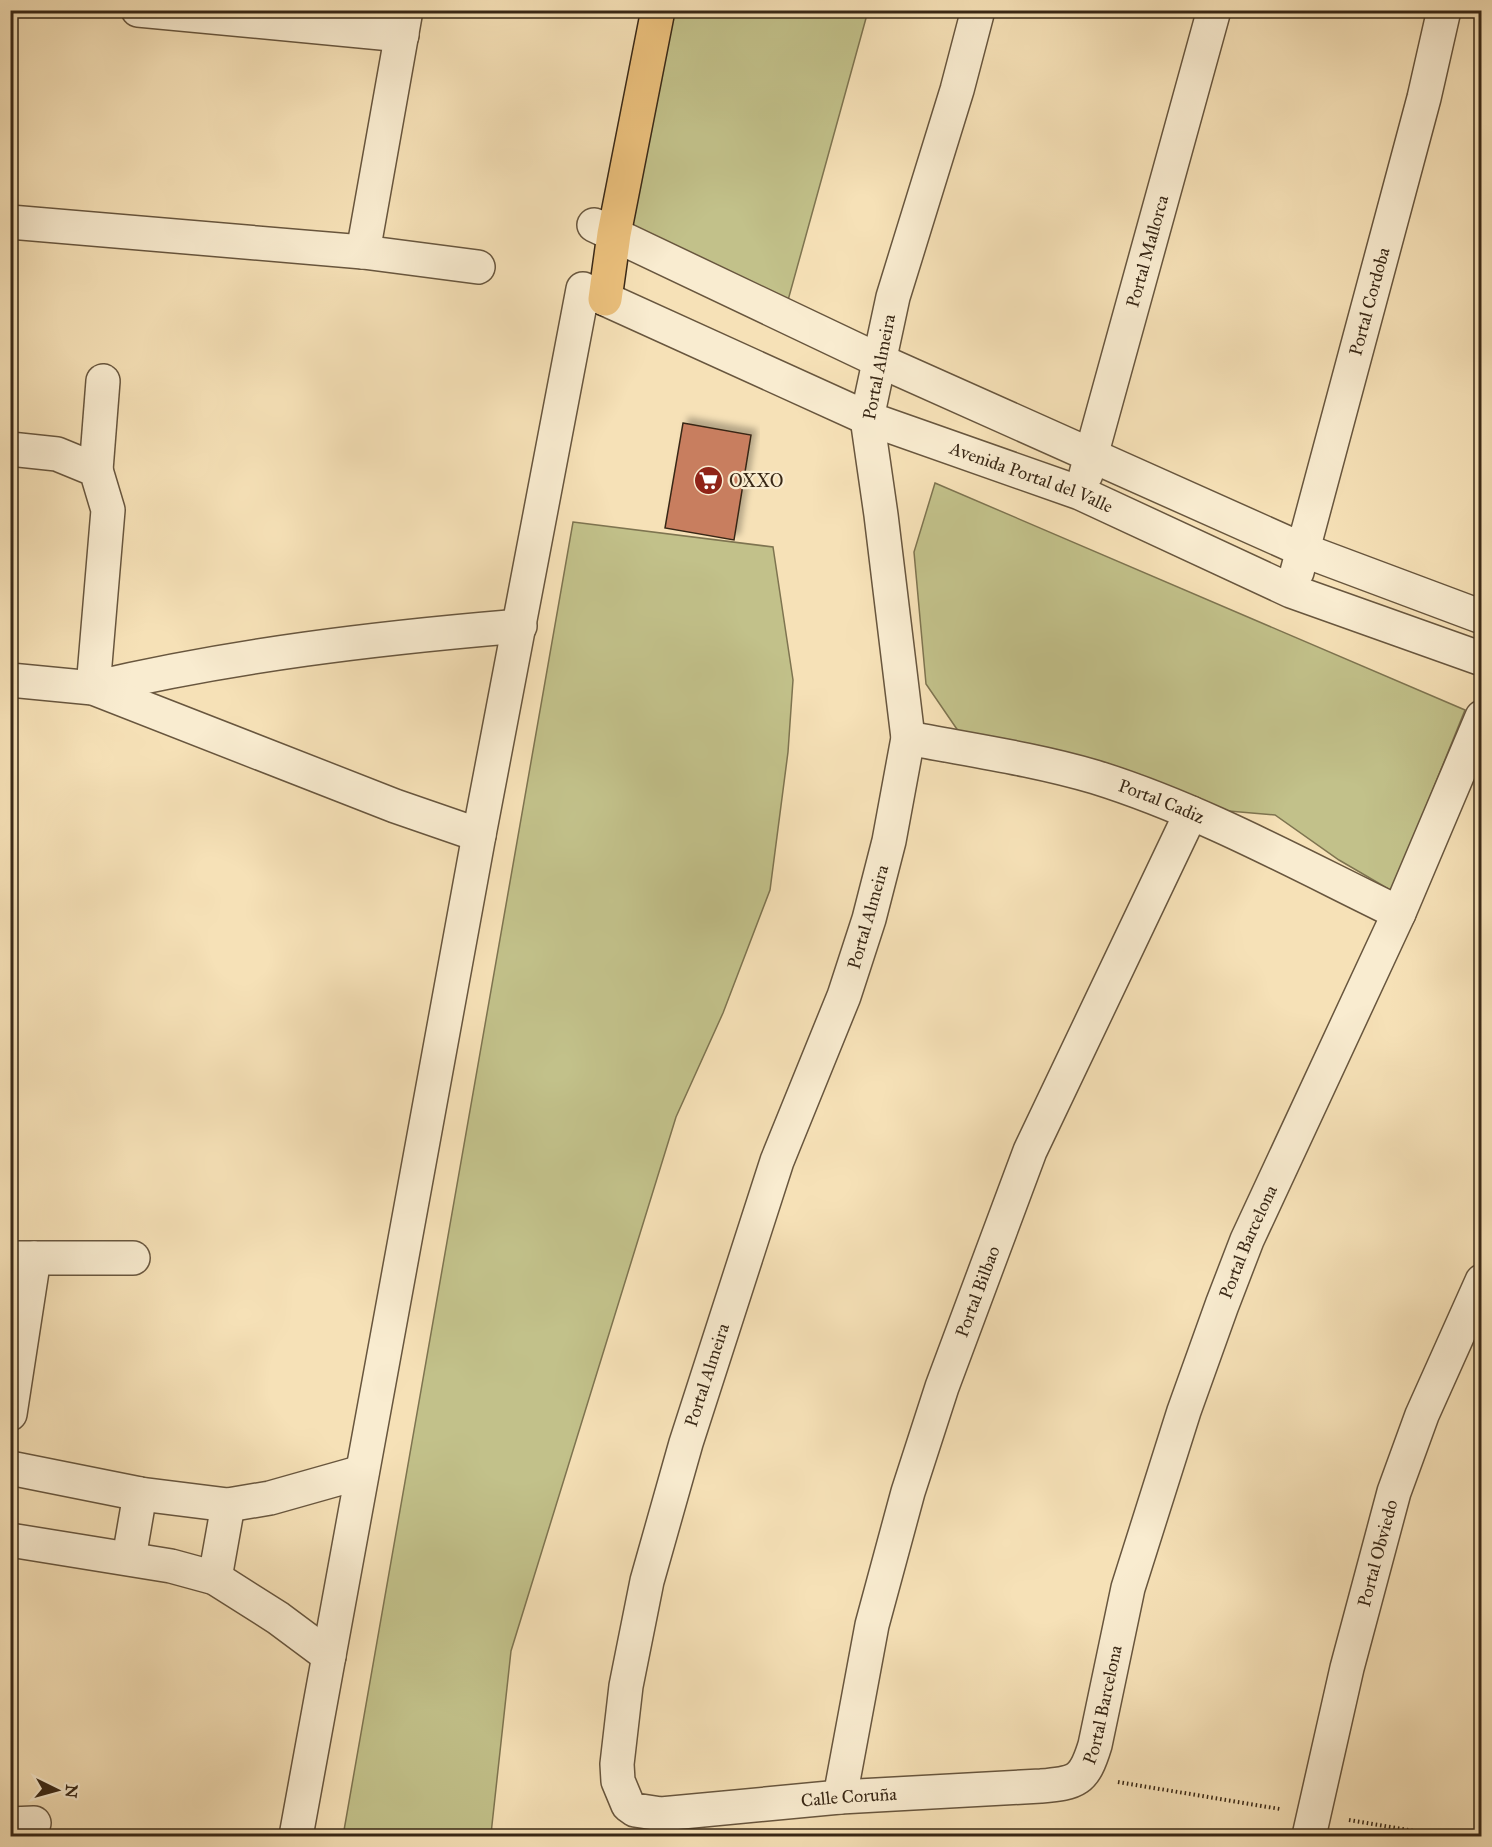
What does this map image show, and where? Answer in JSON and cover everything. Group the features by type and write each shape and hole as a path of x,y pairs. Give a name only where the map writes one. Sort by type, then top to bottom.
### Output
{"main road":[{"path":"594,294 635,10"},
{"path":"604,230 658,10"}],"street":[{"path":"138,10 404,23 363,252"},
{"name":"Portal Almeira","path":"639,1818 618,1781 620,1735 626,1686 647,1581 686,1443 774,1171 844,996 869,919 889,842 908,738 867,418 893,297 957,90 978,10"},
{"name":"Portal Mallorca","path":"1080,493 1214,10"},
{"name":"Portal Cordoba","path":"1291,591 1424,98 1444,10"},
{"path":"10,222 363,252 478,267"},
{"path":"604,230 878,360 1303,550 1482,617"},
{"path":"296,1836 479,835 520,626 594,294"},
{"name":"Avenida Portal del Valle","path":"594,294 867,418 1080,493 1291,591 1482,659"},
{"path":"93,688 108,510 96,470 103,381"},
{"path":"10,449 57,454 96,470"},
{"path":"93,688 159,672 274,652 420,634 520,626"},
{"path":"10,680 93,688 373,798 479,835"},
{"name":"Portal Barcelona","path":"1076,1780 1089,1765 1128,1588 1222,1305 1247,1240 1399,913 1482,717"},
{"name":"Portal Cadiz","path":"908,738 1043,764 1095,778 1191,813 1399,913"},
{"name":"Portal Bilbao","path":"840,1797 872,1625 908,1492 942,1387 1030,1151 1191,813"},
{"path":"10,1414 22,1258 133,1258"},
{"name":"Portal Obviedo","path":"1311,1825 1347,1668 1394,1492 1422,1415 1482,1281"},
{"path":"10,1468 140,1494 228,1505 270,1498 362,1472"},
{"path":"129,1558 140,1494"},
{"path":"215,1578 228,1505"},
{"path":"10,1540 129,1558 215,1578 278,1618 329,1656"},
{"name":"Calle Coruña","path":"639,1818 840,1797 1076,1780"}],"path":[{"path":"1076,1780 1311,1825 1464,1836"}],"shaded area":[{"path":"672,11 868,11 787,304 625,221"},
{"path":"935,483 1465,710 1392,891 1339,860 1275,815 1217,810 963,738 926,684 914,552"},
{"path":"573,522 773,547 793,680 788,752 770,890 723,1013 676,1117 511,1651 491,1834 493,1836 343,1836"}],"building":[{"name":"OXXO","path":"683,423 751,435 734,540 665,528"}],"place":[{"name":"OXXO","path":"708,481"}]}
